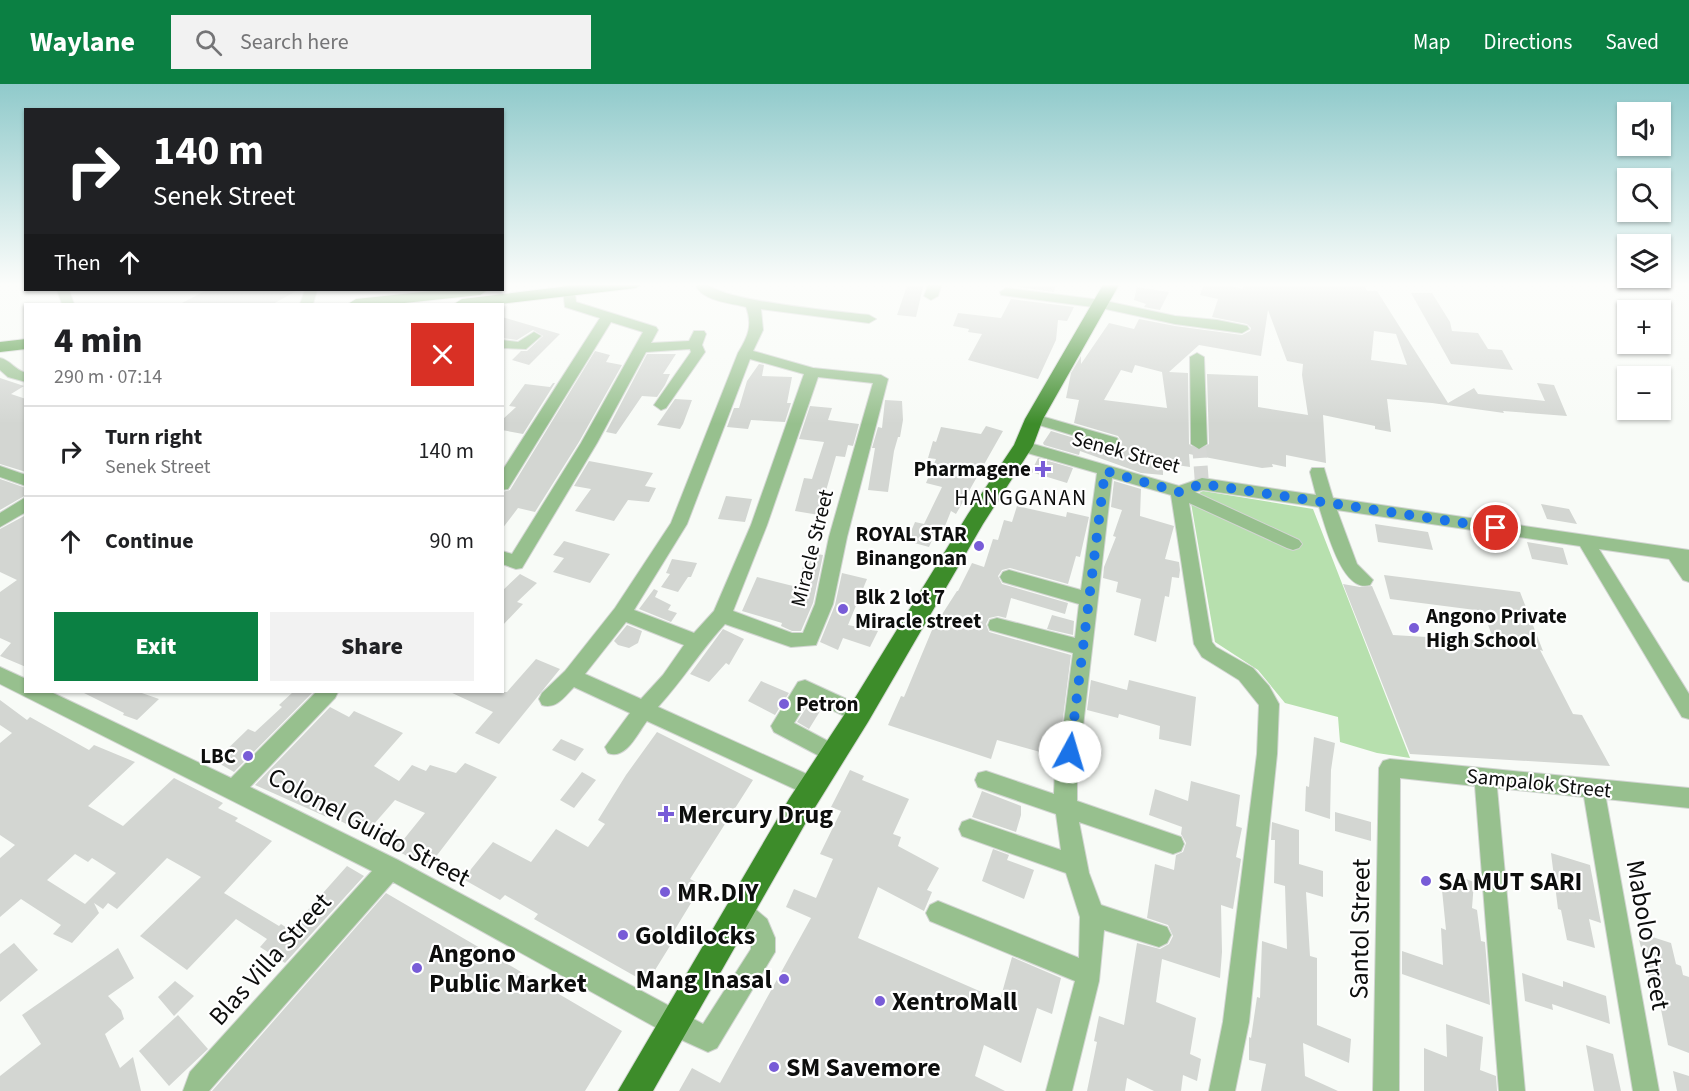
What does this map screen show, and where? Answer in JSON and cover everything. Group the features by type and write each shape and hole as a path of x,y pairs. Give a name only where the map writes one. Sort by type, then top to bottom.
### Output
{"main road":[{"path":"635,1091 832,753 859,714 975,519 1023,446 1034,419 1086,330"},
{"path":"0,347 24,344"},
{"path":"0,361 24,357"}],"street":[{"path":"504,482 599,330"},
{"path":"504,558 516,563 589,443 651,330"},
{"path":"549,699 572,677 622,613 679,524 745,353 756,335 756,330"},
{"path":"504,344 521,346 534,336"},
{"path":"642,348 697,339 698,352 661,405"},
{"path":"615,747 644,709 670,681 697,642 722,615 759,525 812,372 745,353"},
{"path":"1197,357 1199,444"},
{"path":"0,361 13,374 24,377"},
{"name":"Miracle Street","path":"722,615 791,640 809,640 824,604 838,537 881,379 812,372"},
{"path":"1034,419 1113,442"},
{"name":"Senek Street","path":"1023,446 1179,492 1202,484 1682,555"},
{"path":"0,471 24,480"},
{"path":"1059,1091 1094,943 1092,914 1077,866 1064,788 1105,471"},
{"path":"1318,472 1326,503 1350,567 1364,580"},
{"path":"1179,492 1293,544"},
{"path":"1179,492 1203,644 1209,652 1246,674 1269,704 1267,754 1238,1010 1222,1091"},
{"path":"0,521 24,504"},
{"path":"1586,542 1689,711"},
{"path":"1682,555 1689,575"},
{"path":"1008,577 1088,598"},
{"path":"622,613 697,642"},
{"path":"998,625 1082,648"},
{"path":"0,675 24,687"},
{"path":"572,677 812,787"},
{"path":"832,753 781,726 805,688 859,714"},
{"name":"Colonel Guido Street","path":"35,693 234,789 390,868 708,1040 763,952 765,940 745,902"},
{"path":"234,789 326,693"},
{"name":"Sampalok Street","path":"1390,768 1689,798"},
{"name":"Santol Street","path":"1386,1091 1390,768"},
{"path":"1485,778 1512,1091"},
{"path":"986,780 1173,844"},
{"name":"Mabolo Street","path":"1593,789 1646,1091"},
{"path":"970,829 1077,866"},
{"name":"Blas Villa Street","path":"196,1091 199,1081 390,868"},
{"path":"938,913 1088,974"},
{"path":"1092,914 1159,935"}],"green space":[{"path":"1203,491 1313,509 1410,758 1377,753 1340,742 1338,717 1285,703 1258,670 1215,642 1191,503 1197,494"}],"building":[{"path":"504,330 546,330 560,334 529,365 512,360 521,351 527,351 543,336 533,330 517,340 504,338"},
{"path":"969,330 1057,330 1056,340 1038,379 968,360 982,334 968,332"},
{"path":"1104,330 1205,330 1242,335 1250,331 1265,330 1261,356 1199,345 1169,372 1188,373 1189,444 1198,451 1209,444 1207,374 1258,376 1258,407 1308,415 1302,375 1303,364 1287,361 1275,330 1402,330 1448,403 1474,388 1478,394 1545,401 1537,383 1554,385 1567,416 1503,411 1504,413 1387,399 1391,432 1375,429 1375,426 1323,415 1326,463 1286,455 1286,467 1272,464 1273,467 1262,468 1189,454 1190,467 1163,463 1163,475 1141,473 1080,451 1079,455 1044,445 1051,431 1111,449 1122,442 1118,436 1074,423 1079,400 1066,398 1071,373 1081,356 1081,364","holes":["1374,331 1396,334 1407,365 1371,360","1135,365 1162,372 1167,408 1104,400 1121,370 1132,373"]},
{"path":"1432,330 1478,333 1488,349 1502,350 1513,370 1451,364"},
{"path":"595,351 610,355 606,362 622,365 579,442 535,512 518,508 504,526 504,492 510,490"},
{"path":"647,354 676,354 663,374 670,374 665,385 657,397 642,396 616,434 606,432"},
{"path":"759,364 764,365 762,376 792,377 787,403 791,403 785,422 751,420 748,429 727,427 734,408 739,408 747,381"},
{"path":"0,378 24,386 11,394 24,398 24,471 0,464"},
{"path":"555,383 523,434 504,430 504,418 516,407 509,406 525,384 550,387"},
{"path":"675,399 692,400 680,429 657,425"},
{"path":"885,400 902,401 903,420 900,437 898,437 894,451 888,492 868,490 875,448 872,448 878,427 882,428"},
{"path":"810,406 832,408 828,420 859,424 853,446 848,445 845,457 836,456 819,515 795,511 804,478 812,479 824,442 799,439"},
{"path":"986,426 1003,431 956,514 951,511 945,526 939,525 929,547 907,541 915,522 924,524 942,487 926,483 936,459 928,458 933,441 936,442 941,427 981,434"},
{"path":"1038,458 1073,468 1067,483 1031,472"},
{"path":"589,461 653,473 645,486 656,488 649,502 628,500 614,521 575,511 591,489 574,486"},
{"path":"0,479 24,487 24,496 0,510"},
{"path":"1114,481 1141,489 1140,516 1174,526 1165,559 1179,562 1179,578 1172,577 1169,597 1165,596 1156,642 1134,635 1141,599 1116,592 1118,582 1103,578 1104,567 1116,537 1113,536 1122,510 1111,507"},
{"path":"726,496 752,499 745,522 718,519"},
{"path":"1541,504 1569,509 1577,524 1547,519"},
{"path":"1017,506 1066,517 1067,512 1089,517 1080,557 1076,556 1068,584 1010,568 1002,570 998,576 1002,584 1068,603 1065,614 1011,598 1006,618 998,616 989,618 986,624 989,632 1071,655 1058,757 997,740 991,759 888,725 901,696 904,697 932,630 958,591 972,563 984,567 993,539 998,540 1004,520 1012,522"},
{"path":"24,516 24,666 0,656 11,643 0,638 0,592 17,580 0,572 0,529"},
{"path":"1375,524 1428,532 1433,550 1378,542"},
{"path":"564,541 610,554 590,583 553,572 564,558 553,555"},
{"path":"1527,542 1563,548 1568,565 1532,559"},
{"path":"807,552 823,555 813,603 801,631 792,631 781,626 782,623 742,611 757,577 797,587"},
{"path":"672,559 697,563 691,577 688,577 678,592 661,587 670,574 666,573"},
{"path":"842,573 867,579 848,625 878,631 870,647 843,638 838,650 820,642 835,605"},
{"path":"520,574 537,583 517,602 523,604 504,624 504,589"},
{"path":"1384,575 1520,592 1543,651 1540,650 1573,714 1582,715 1610,766 1410,754 1343,584 1360,587 1372,586 1393,635 1494,641 1483,611 1390,599"},
{"path":"654,589 658,591 655,597 671,605 668,610 677,613 671,622 639,609"},
{"path":"1052,615 1074,621 1073,635 1047,629"},
{"path":"627,625 642,631 638,643 629,648 618,645 614,641"},
{"path":"723,629 744,639 729,665 726,663 709,682 690,674"},
{"path":"536,659 560,669 499,744 475,733 493,712 452,693 507,692"},
{"path":"1091,680 1127,690 1129,680 1196,697 1191,746 1159,739 1160,726 1119,714 1118,718 1087,710"},
{"path":"761,681 789,693 775,715 748,701"},
{"path":"84,693 142,693 159,699 137,720 123,715 124,713"},
{"path":"292,693 312,693 234,772 215,761 248,729 255,732 282,707 279,705"},
{"path":"0,700 27,720 30,717 89,750 94,745 135,762 88,806 123,826 174,778 223,803 218,808 238,818 235,821 272,841 224,893 279,926 281,924 290,930 347,866 364,876 285,963 260,947 267,939 236,919 187,970 140,936 201,877 167,858 117,909 108,903 103,909 94,903 99,913 72,943 53,934 61,925 21,899 0,917 0,858 15,845 0,835 0,743 12,733 0,725","holes":["75,854 88,862 92,858 116,873 85,904 47,880"]},
{"path":"810,702 822,708 809,729 797,722"},
{"path":"330,707 349,717 354,711 403,733 374,766 399,781 412,765 426,771 430,765 456,773 465,763 497,777 428,867 331,816 329,818 255,785","holes":["395,800 425,813 404,839 374,824"]},
{"path":"657,732 753,780 690,879 702,885 674,931 678,933 647,983 534,919 538,914 505,895 500,900 463,879 493,842 531,862 556,829 588,847 605,824 598,820 626,775"},
{"path":"1314,737 1335,743 1331,770 1330,819 1305,811 1306,786 1309,787"},
{"path":"561,739 584,749 575,761 552,750"},
{"name":"XentroMall","path":"850,770 864,776 862,780 909,799 893,834 901,837 898,846 939,868 927,890 932,892 924,911 878,887 858,938 1000,1000 1012,957 1061,978 1052,1014 1037,1008 1021,1063 984,1045 975,1076 1005,1091 679,1091 692,1068 720,1083 811,918 786,907 794,889 816,898 833,859 820,854 841,811 831,807"},
{"path":"582,772 596,780 574,808 560,800"},
{"path":"1191,781 1240,795 1236,826 1242,828 1236,857 1241,859 1233,909 1221,905 1220,978 1162,959 1156,1002 1196,1018 1190,1054 1201,1059 1197,1081 1183,1075 1181,1091 1154,1091 1127,1078 1125,1091 1087,1091 1097,1042 1094,1041 1099,1016 1124,1025 1137,943 1160,949 1169,944 1173,936 1168,925 1147,918 1155,864 1174,870 1176,855 1183,852 1186,843 1181,834 1182,827 1149,815 1155,789 1188,801"},
{"path":"982,791 1021,806 1016,832 972,817"},
{"path":"1335,812 1371,822 1371,841 1335,831"},
{"path":"1272,822 1299,830 1299,864 1323,871 1323,897 1306,892 1310,956 1317,958 1317,1025 1351,1039 1349,1063 1303,1043 1305,1076 1338,1091 1261,1091 1266,1064 1249,1060 1249,1037 1251,1038 1257,997 1260,998 1262,941 1287,949 1285,886 1274,883 1275,840 1271,840"},
{"path":"993,849 1009,855 1007,860 1034,870 1024,899 982,881"},
{"path":"1551,853 1590,865 1601,923 1589,919 1595,948 1567,940 1561,910 1558,909"},
{"path":"1458,876 1474,882 1472,908 1477,910 1481,941 1485,942 1490,1005 1402,974 1402,951 1443,965 1441,928 1446,930 1441,880 1458,887"},
{"name":"Angono Public Market","path":"386,893 622,1031 585,1091 212,1091"},
{"path":"1637,932 1671,943 1676,964 1681,966 1683,975 1689,977 1689,1053 1668,1045 1656,984 1650,982"},
{"path":"14,943 38,970 0,1002 0,954"},
{"path":"118,948 134,978 108,996 121,1010 124,1019 105,1034 120,1068 133,1057 141,1091 0,1091 0,1076 41,1044 22,1015"},
{"path":"1522,973 1563,987 1563,981 1606,996 1610,1024 1552,1004 1553,1010 1525,1001"},
{"path":"175,981 194,996 174,1016 158,997"},
{"path":"178,1015 208,1049 169,1086 139,1051"},
{"path":"1446,1024 1483,1037 1480,1070 1496,1076 1497,1091 1424,1091 1424,1048 1447,1057"},
{"path":"1586,1045 1613,1054 1621,1091 1594,1091"},
{"path":"1673,1071 1689,1076 1689,1091 1677,1091"}],"tunnel":[{"path":"1199,444 1202,484"}],"place":[{"name":"Pharmagene","path":"1043,469"},
{"name":"ROYAL STAR Binangonan","path":"979,546"},
{"name":"Blk 2 lot 7 Miracle street","path":"843,609"},
{"name":"Angono Private High School","path":"1414,628"},
{"name":"Petron","path":"784,704"},
{"name":"LBC","path":"248,756"},
{"name":"Mercury Drug","path":"666,814"},
{"name":"SA MUT SARI","path":"1426,881"},
{"name":"MR.DIY","path":"665,892"},
{"name":"Goldilocks","path":"623,935"},
{"name":"Angono Public Market","path":"417,968"},
{"name":"Mang Inasal","path":"784,979"},
{"name":"XentroMall","path":"880,1001"},
{"name":"SM Savemore","path":"774,1067"}],"district":[{"name":"HANGGANAN","path":"1021,498"}],"route":[{"path":"1070,752 1105,471 1179,492 1202,484 1496,528"}]}
